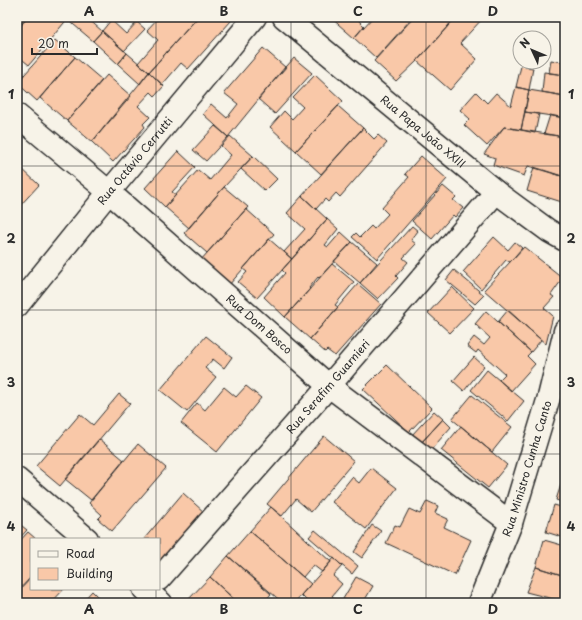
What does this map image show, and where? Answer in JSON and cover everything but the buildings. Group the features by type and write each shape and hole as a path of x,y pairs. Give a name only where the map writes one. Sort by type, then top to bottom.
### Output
{"street":[{"name":"Rua Octávio Cerrutti","path":"17,306 109,192 255,17"},
{"name":"Rua Papa João XXIII","path":"284,17 496,192 549,231 565,240"},
{"name":"Rua Dom Bosco","path":"17,115 109,192 329,386 511,523"},
{"name":"Rua Serafim Guarnieri","path":"160,581 496,192"},
{"name":"Rua Ministro Cunha Canto","path":"479,603 511,523 549,397 565,332"},
{"path":"17,479 86,538"}]}
